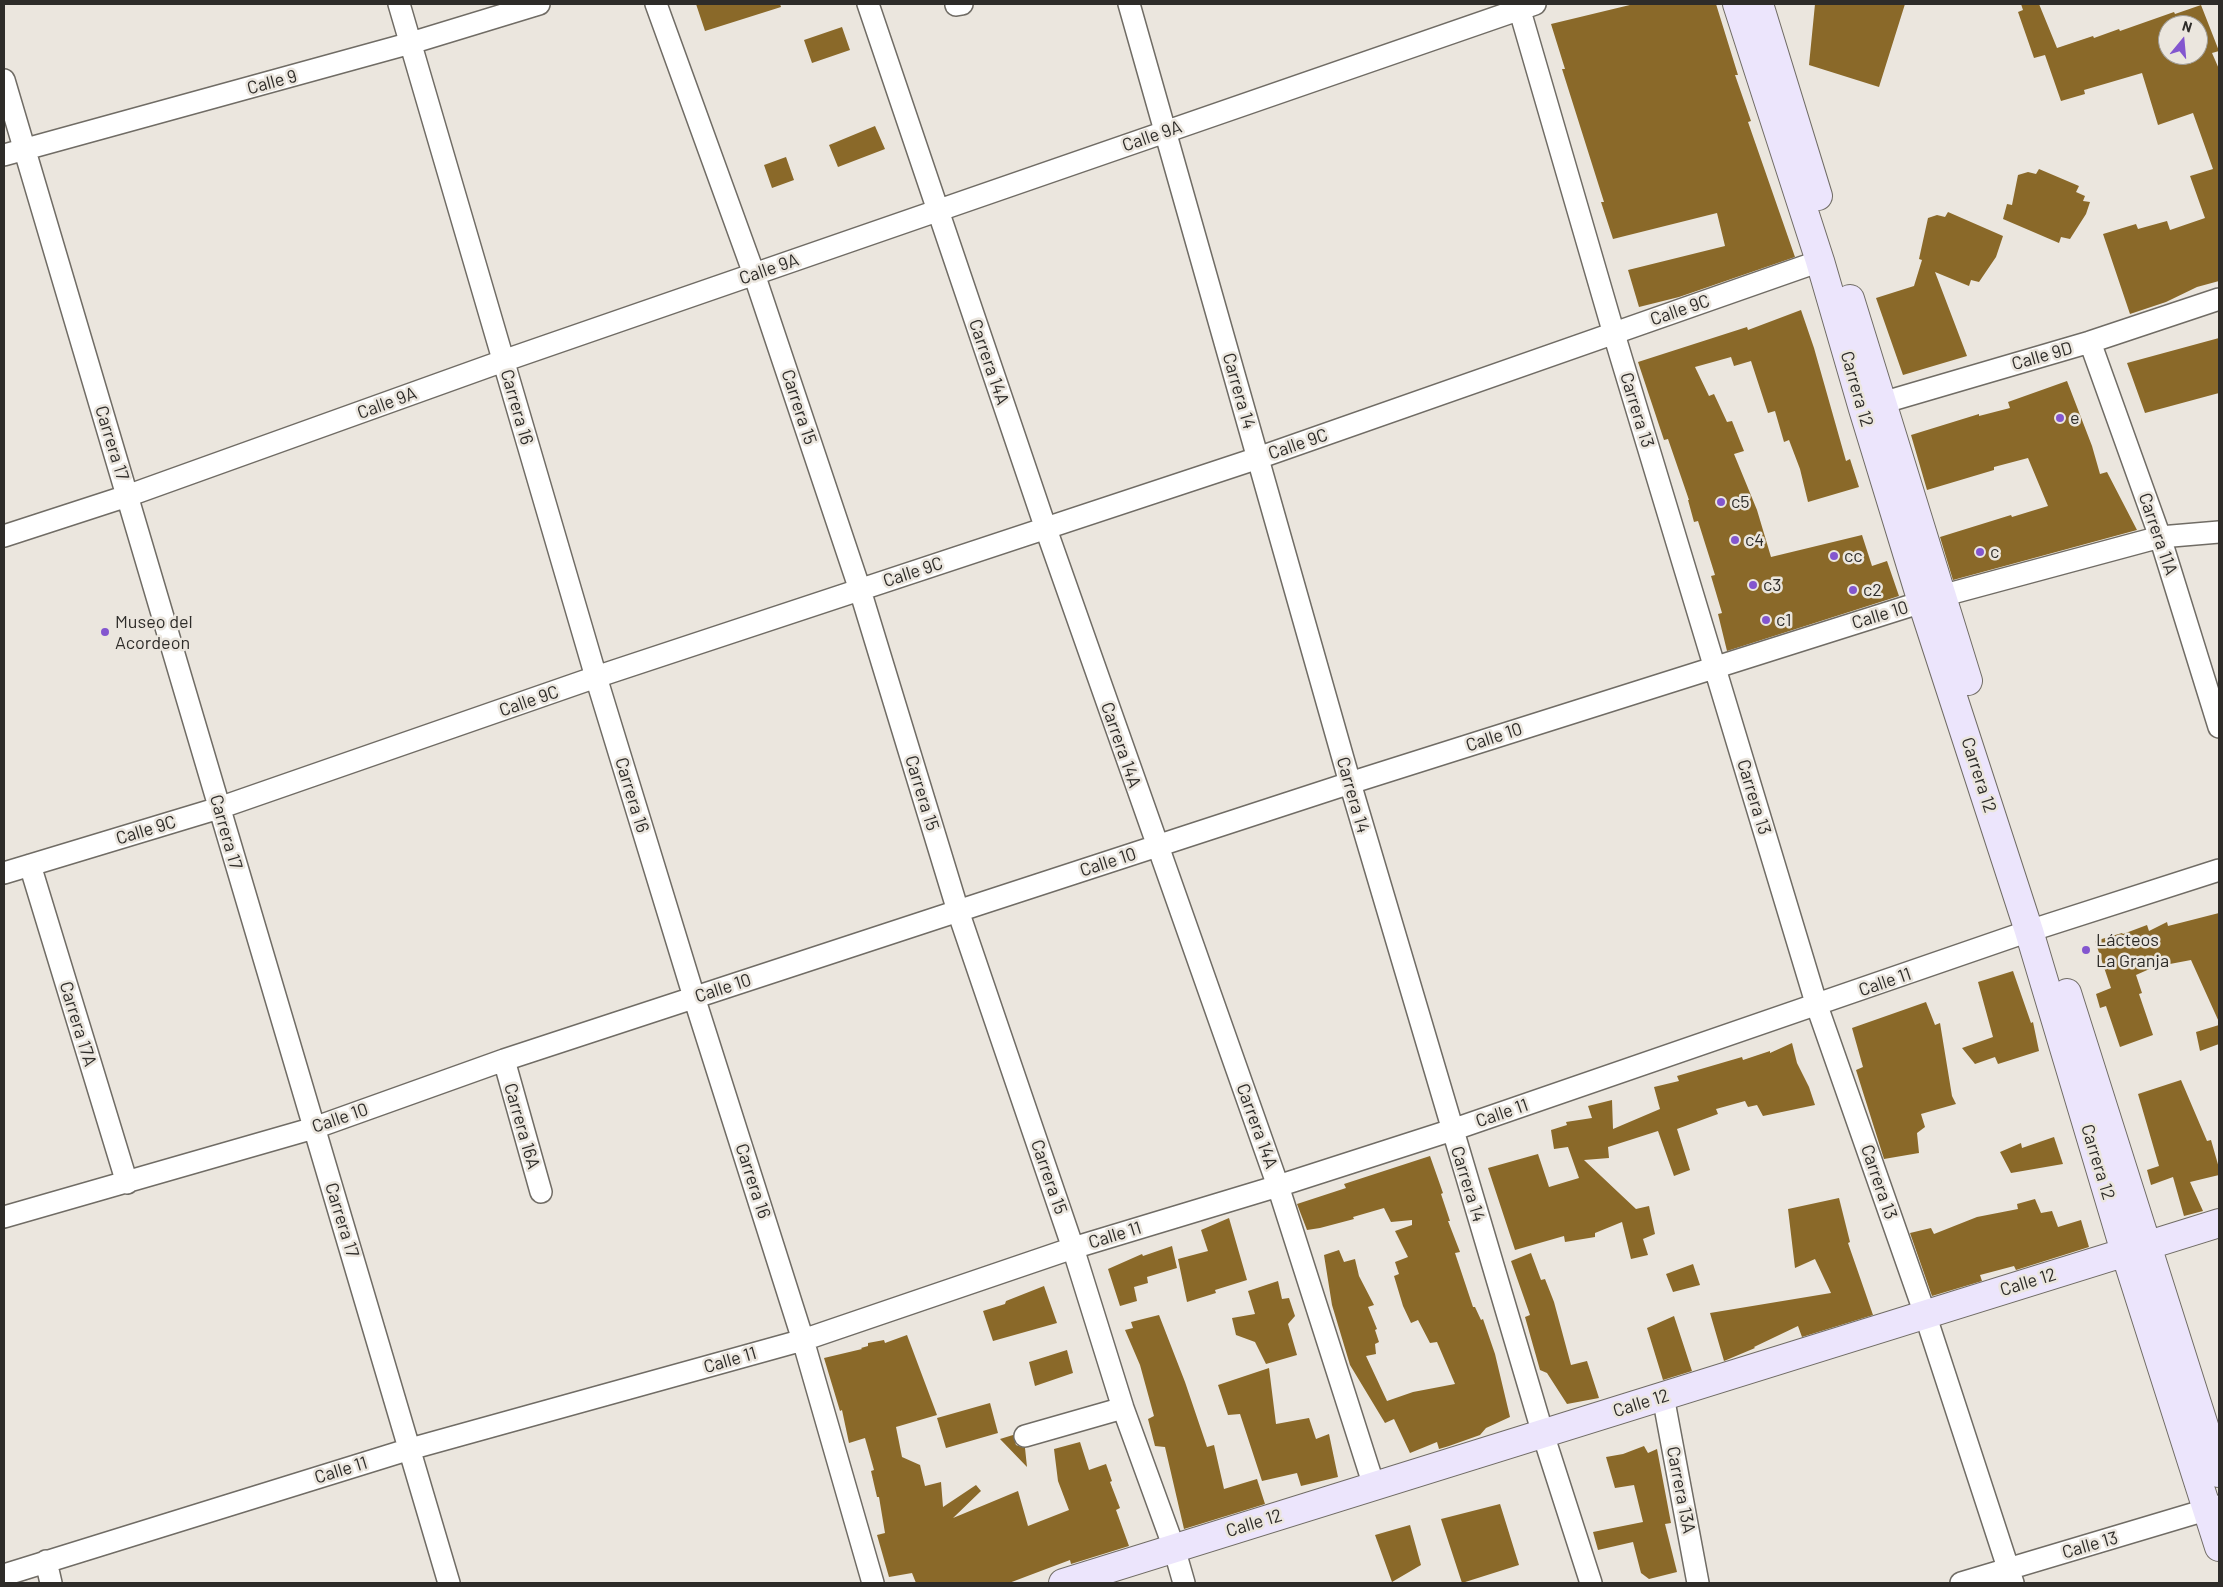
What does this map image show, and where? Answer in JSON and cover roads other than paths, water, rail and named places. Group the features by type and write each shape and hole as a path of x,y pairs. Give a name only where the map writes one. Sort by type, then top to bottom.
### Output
{"street":[{"name":"Carrera 16","path":"399,4 596,677 694,998 804,1340 873,1583"},
{"name":"Calle 9","path":"4,155 411,43 539,4"},
{"name":"Carrera 15","path":"656,4 754,274 860,590 958,911 1074,1248 1123,1408 1174,1548 1184,1583"},
{"name":"Carrera 14A","path":"868,4 1046,529 1156,846 1278,1186 1374,1486"},
{"name":"Carrera 14","path":"1129,4 1350,783 1543,1434 1592,1583"},
{"name":"Carrera 12","path":"1737,4 1820,261 1872,406"},
{"name":"Carrera 12","path":"1760,4 1872,406 2038,929 2136,1249 2214,1508 2219,1547"},
{"name":"Calle 9A","path":"4,536 127,496 503,361 1524,6"},
{"name":"Carrera 13","path":"1524,6 1614,334 1816,1006 1925,1314 2011,1576"},
{"name":"Carrera 17","path":"4,80 450,1583"},
{"name":"Calle 9C","path":"4,873 220,808 596,677 1258,458 1820,261"},
{"name":"Calle 9D","path":"1872,406 2090,342 2219,299"},
{"name":"Carrera 11A","path":"2090,342 2160,537 2219,727"},
{"name":"Calle 10","path":"4,1217 314,1128 504,1060 1156,846 1932,599 2160,537 2219,532"},
{"name":"Carrera 17A","path":"30,865 127,1183"},
{"name":"Calle 11","path":"4,1575 410,1449 804,1340 1074,1248 1278,1186 1452,1130 2038,929 2219,870"},
{"name":"Carrera 16A","path":"504,1060 541,1192"},
{"name":"Calle 12","path":"1062,1583 2219,1222"},
{"name":"Carrera 12","path":"2136,1249 2219,1473"},
{"name":"Carrera 13A","path":"1663,1396 1698,1583"},
{"path":"1025,1436 1123,1408"},
{"name":"Calle 13","path":"1961,1583 2011,1576 2214,1508"},
{"path":"46,1561 51,1583"}],"place":[{"name":"e","path":"2060,418"},
{"name":"c5","path":"1721,502"},
{"name":"c4","path":"1735,540"},
{"name":"c","path":"1980,552"},
{"name":"cc","path":"1834,556"},
{"name":"c3","path":"1753,585"},
{"name":"c2","path":"1853,590"},
{"name":"c1","path":"1766,620"},
{"name":"Museo del Acordeon","path":"105,632"},
{"name":"Lácteos La Granja","path":"2086,950"}]}
